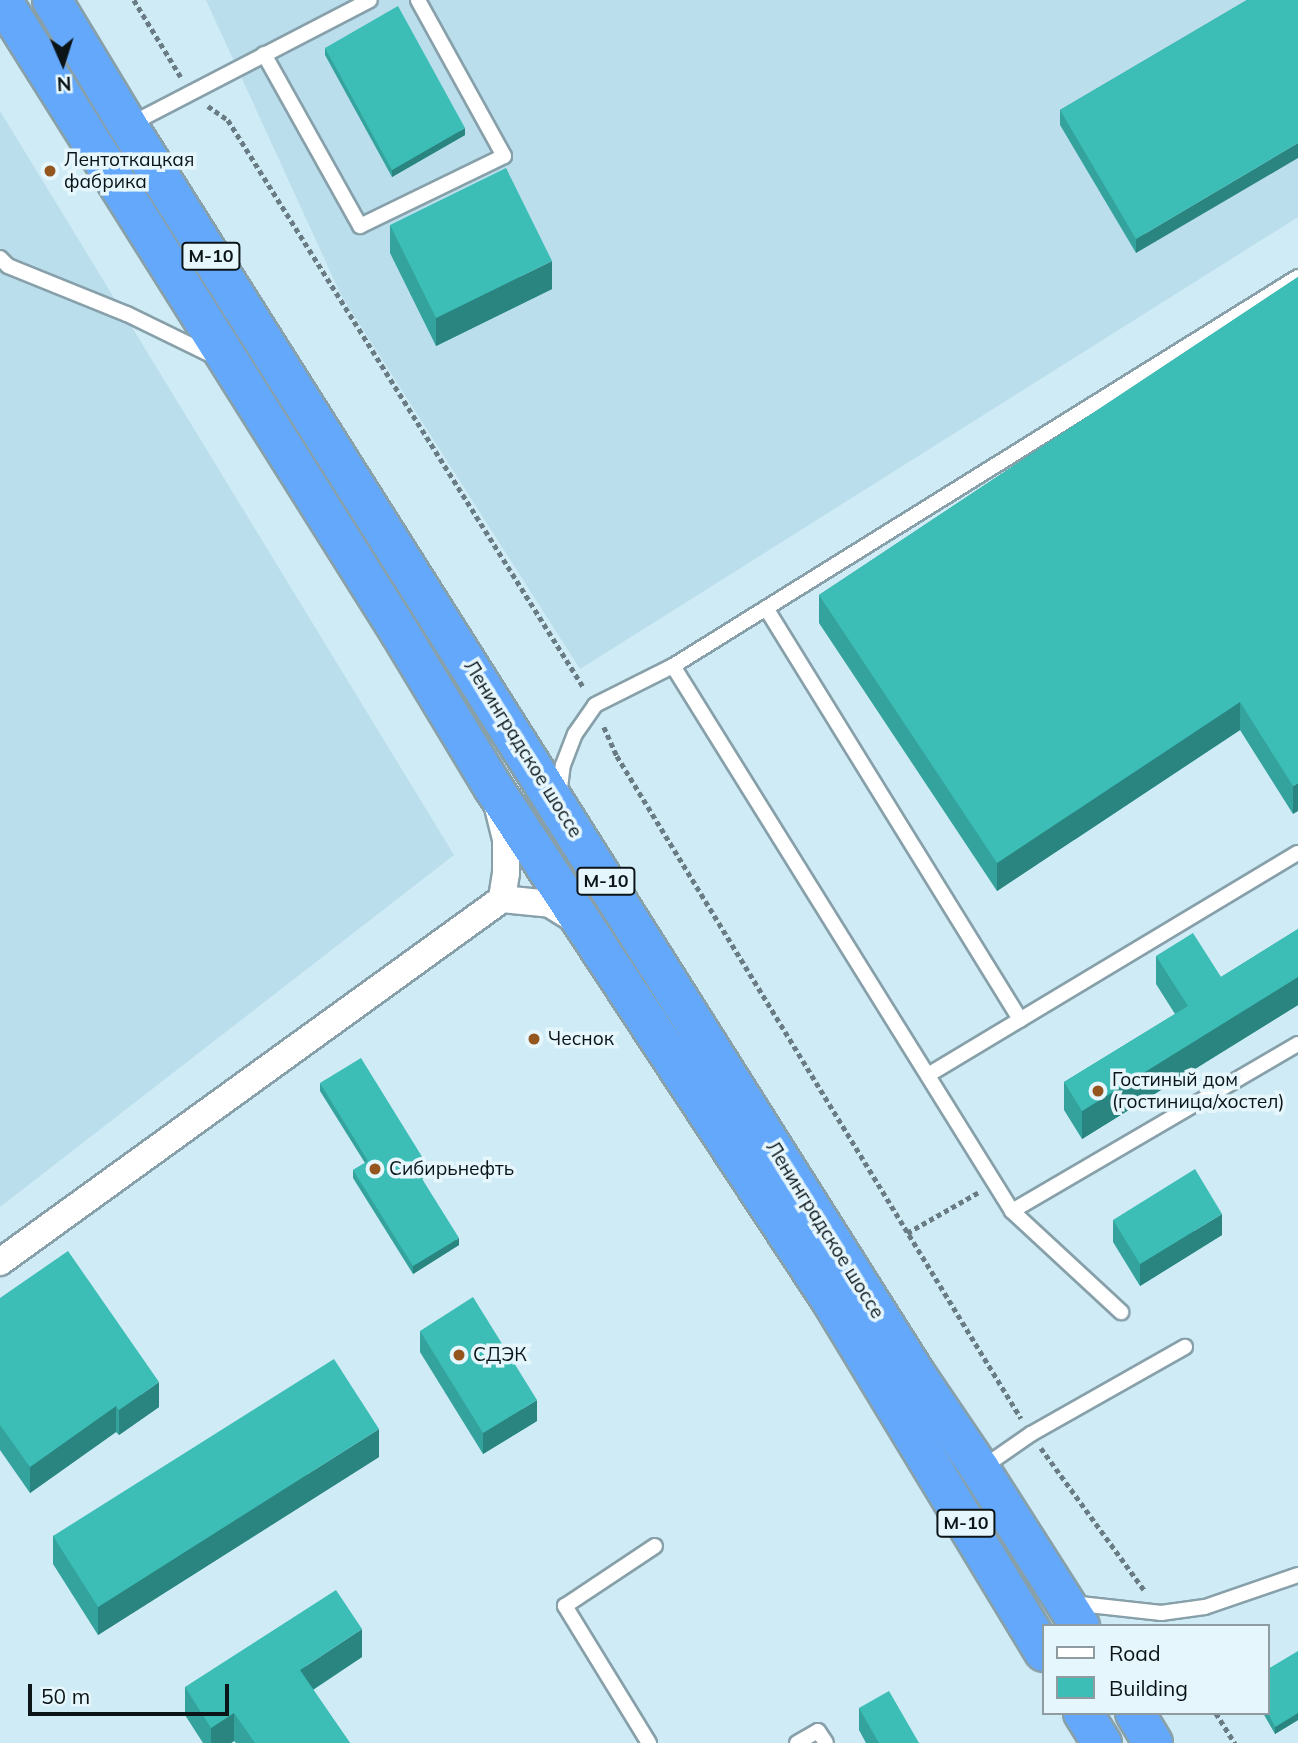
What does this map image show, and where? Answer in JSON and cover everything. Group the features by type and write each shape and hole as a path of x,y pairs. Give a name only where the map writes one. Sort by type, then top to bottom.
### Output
{"highway":[{"name":"Ленинградское шоссе","path":"2,0 110,136 558,805 917,1376 981,1469 1072,1614"},
{"name":"Ленинградское шоссе","path":"52,0 110,136 235,371 493,787 889,1394 1042,1649"},
{"path":"1084,1715 1102,1743"},
{"path":"1136,1715 1153,1743"}],"street":[{"path":"493,787 506,839 506,873 502,899"},
{"path":"0,1262 502,899 550,904 584,925"}],"lane":[{"path":"110,136 370,0"},
{"path":"264,54 360,226 504,156 418,0"},
{"path":"0,258 8,266 196,345 235,371"},
{"path":"558,805 563,765 575,734 595,705 673,666 1298,277"},
{"path":"766,608 1020,1020"},
{"path":"673,666 1012,1211 1121,1312"},
{"path":"928,1076 1298,853"},
{"path":"1012,1211 1298,1044"},
{"path":"981,1469 1031,1434 1185,1347"},
{"path":"649,1743 565,1606 655,1546"},
{"path":"1072,1614 1161,1613 1205,1607 1298,1574"},
{"path":"797,1743 818,1731 826,1743"}],"path":[{"path":"134,0 192,94 228,120 595,705 617,756 1031,1434 1161,1613"},
{"path":"907,1233 995,1183"},
{"path":"1217,1715 1235,1743"}],"shaded area":[{"path":"206,0 1298,0 1298,217 580,669 341,295"},
{"path":"0,111 454,855 0,1207"}],"building":[{"path":"1247,0 1298,0 1298,143 1136,239 1060,110"},
{"path":"398,6 465,128 392,170 325,48"},
{"path":"506,168 552,261 436,318 390,225"},
{"path":"1298,277 1298,783 1293,786 1240,702 997,863 819,595"},
{"path":"1298,929 1298,977 1082,1111 1064,1082 1188,1006 1156,956 1193,933 1221,977"},
{"path":"361,1058 429,1168 419,1174 459,1238 413,1266 353,1170 368,1161 320,1083"},
{"path":"1195,1169 1222,1214 1140,1264 1113,1220"},
{"path":"68,1251 159,1382 119,1410 116,1406 30,1467 0,1425 0,1298"},
{"path":"473,1297 537,1400 483,1433 420,1331"},
{"path":"334,1359 379,1429 98,1607 53,1536"},
{"path":"336,1590 362,1629 300,1670 350,1743 255,1743 234,1713 211,1728 185,1687"},
{"path":"1298,1651 1298,1713 1275,1727 1269,1715 1270,1668"},
{"path":"889,1691 919,1743 879,1743 859,1708"}],"place":[{"name":"Лентоткацкая фабрика","path":"50,171"},
{"name":"Чеснок","path":"534,1039"},
{"name":"Гостиный дом (гостиница/хостел)","path":"1098,1091"},
{"name":"Сибирьнефть","path":"375,1169"},
{"name":"СДЭК","path":"459,1355"}]}
